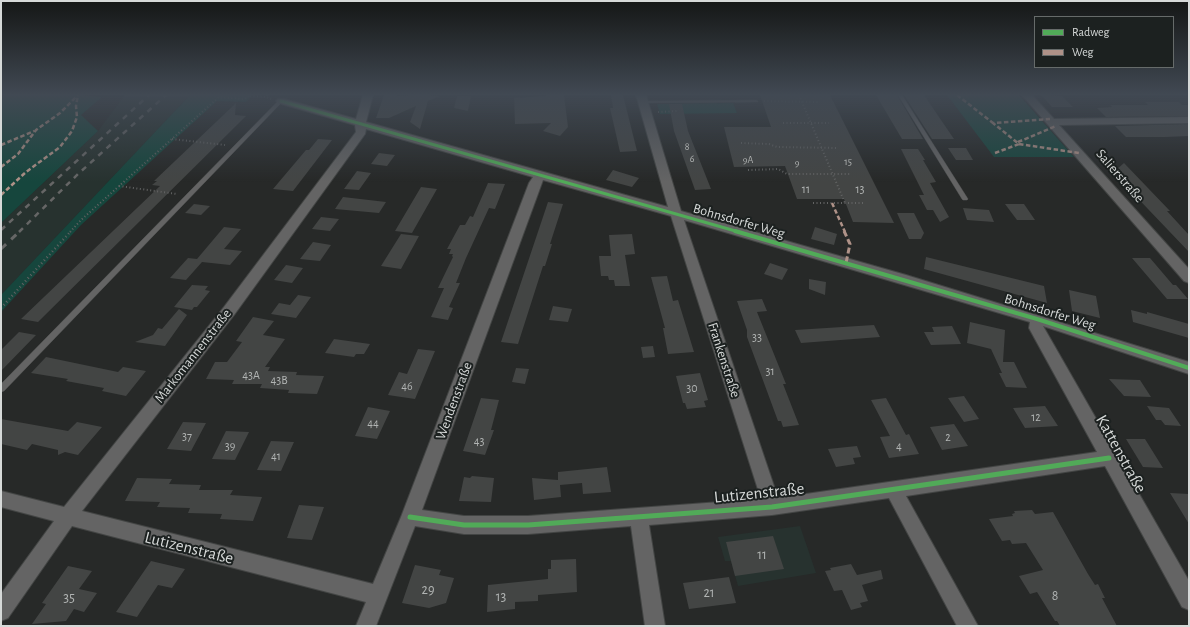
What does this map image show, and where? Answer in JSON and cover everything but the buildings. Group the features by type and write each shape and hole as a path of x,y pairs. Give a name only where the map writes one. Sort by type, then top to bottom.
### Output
{"street":[{"name":"Markomannenstraße","path":"1,611 67,517 233,305 361,132 360,124"},
{"name":"Bohnsdorfer Weg","path":"361,124 1037,319 1189,368"},
{"name":"Frankenstraße","path":"650,124 676,214 772,507"},
{"name":"Salierstraße","path":"1054,124 1189,278"},
{"name":"Wendenstraße","path":"366,626 377,595 410,517 535,183 540,175"},
{"name":"Kattenstraße","path":"1037,319 1036,328 1189,600"},
{"name":"Lutizenstraße","path":"410,517 464,525 528,525 772,507 1109,458"},
{"path":"894,490 968,626"},
{"name":"Lutizenstraße","path":"1,498 67,517 377,595"},
{"path":"639,517 655,626"}],"lane":[{"path":"1,389 258,124"},
{"path":"918,124 965,199"}],"path":[{"path":"1,308 81,220 189,124"},
{"path":"813,124 845,203"},
{"path":"172,139 237,146"},
{"path":"741,143 769,144 777,147 838,148"},
{"path":"748,170 778,170 787,174 851,174"},
{"path":"118,186 190,195"},
{"path":"813,203 864,203"}],"shaded area":[{"path":"103,124 162,124 1,295 1,223 98,131"},
{"path":"800,526 816,573 738,586 731,561 725,561 718,537"}],"green space":[{"path":"1,124 91,124 98,131 1,223"},
{"path":"162,124 191,124 81,225 1,312 1,295"},
{"path":"969,124 1045,124 1074,157 994,157"}],"railway":[{"path":"1,230 117,124"},
{"path":"19,232 78,174 133,124"},
{"path":"1,249 20,231"}],"marked path":[{"path":"1,167 18,154 36,130 44,124"},
{"path":"1,195 26,172 60,147 72,131 74,124"},
{"path":"995,124 1019,144 995,153"},
{"path":"1018,142 1056,126"},
{"path":"1,145 34,131"},
{"path":"1019,144 1079,153"},
{"path":"832,203 850,244 846,263"}],"cycle path":[{"path":"362,124 901,278 1037,319 1189,368"},
{"path":"410,517 464,525 528,525 772,507 1109,458"}]}
